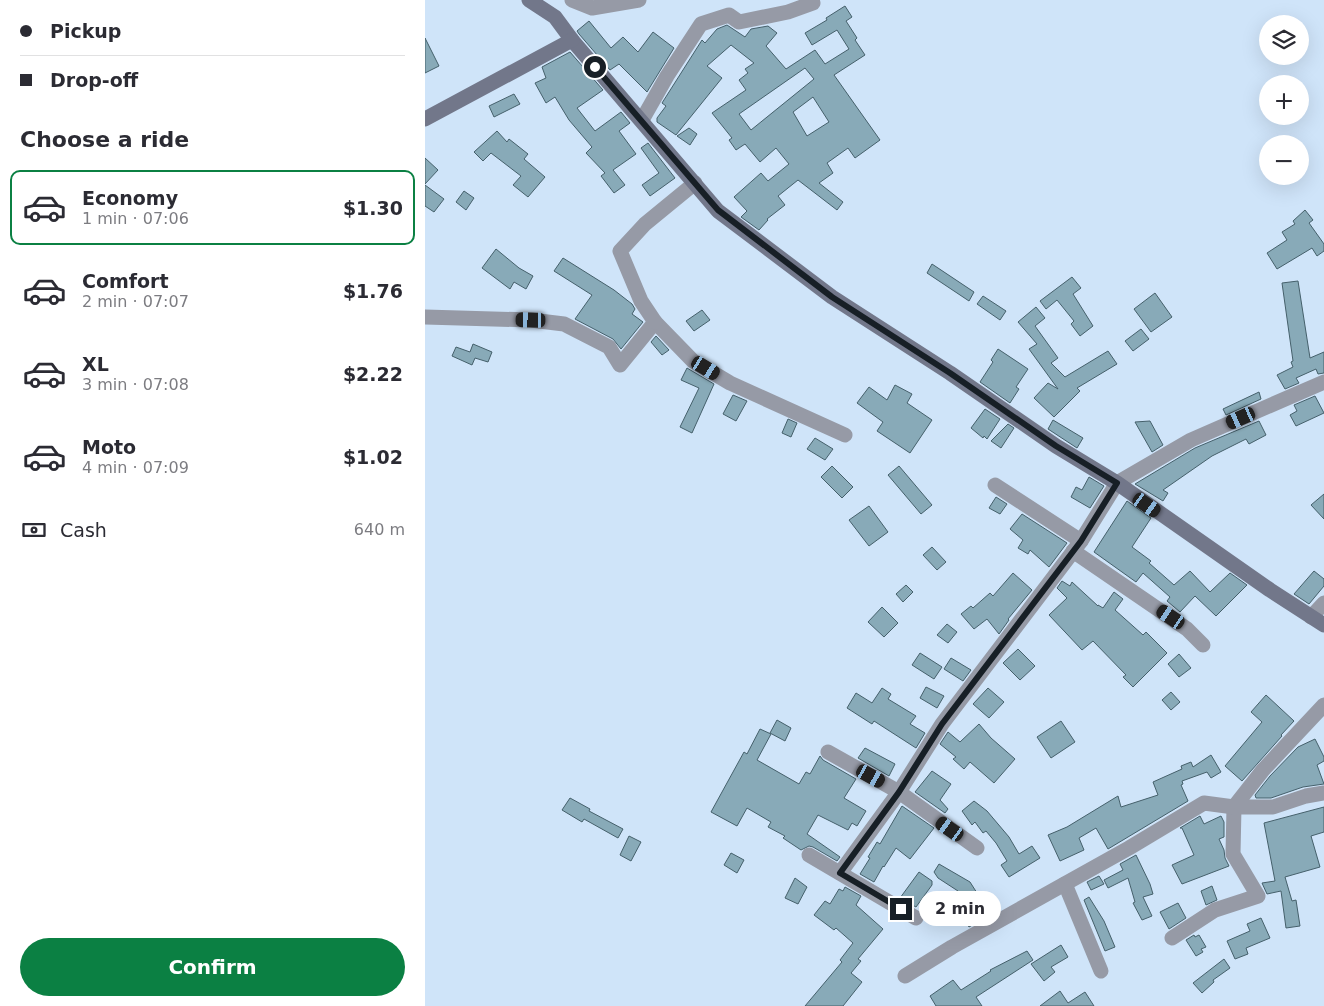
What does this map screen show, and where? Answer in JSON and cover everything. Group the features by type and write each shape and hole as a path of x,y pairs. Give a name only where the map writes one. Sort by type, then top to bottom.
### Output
{"street":[{"path":"529,0 549,9 571,40 718,210 832,297 950,373 1056,446 1117,483 1324,625"},
{"path":"572,0 592,8 639,0"},
{"path":"642,120 671,69 701,24 729,15 739,22 788,12 815,1"},
{"path":"425,119 571,40"},
{"path":"695,183 645,224 620,251 641,301 655,322 693,361 730,383 845,435"},
{"path":"425,317 531,320 564,324 609,347 620,365 655,322"},
{"path":"840,873 899,792 942,724 1077,546 1117,483 1191,440 1324,382"},
{"path":"995,485 1187,628 1203,645"},
{"path":"1311,617 1324,604"},
{"path":"1172,938 1215,910 1258,896 1233,854 1233,807 1263,770 1324,705"},
{"path":"828,752 899,792 977,848"},
{"path":"905,976 1204,803 1233,807 1273,807 1306,796 1324,793"},
{"path":"809,855 916,918"},
{"path":"1065,884 1101,971"}],"building":[{"path":"845,6 852,17 846,21 865,55 834,75 880,140 855,158 848,148 827,163 833,173 819,183 843,202 837,210 798,180 778,196 785,205 767,219 759,230 741,217 747,211 734,197 761,173 768,181 789,164 776,148 760,162 745,144 736,150 729,140 732,138 712,113 746,90 739,80 748,73 745,69 754,63 731,45 707,66 722,78 676,135 657,122 657,118 666,106 662,103 702,40 705,43 717,29 727,25 745,37 751,29 768,26 777,33 766,46 786,69 815,50 825,64 849,49 837,30 812,45 805,33 827,20 826,18","holes":["805,68 814,79 751,130 739,114","813,97 829,122 807,136 793,112"]},
{"path":"589,21 611,48 623,37 638,52 653,32 674,48 647,92 619,64 610,70 579,34 577,31"},
{"path":"425,38 439,66 425,73"},
{"path":"570,52 603,90 577,108 595,131 621,112 630,123 619,131 636,154 613,170 625,185 614,193 601,176 605,173 586,153 592,147 569,120 555,97 546,103 535,83 546,78 542,67"},
{"path":"514,94 520,104 494,117 489,106"},
{"path":"689,128 697,134 690,145 677,136"},
{"path":"497,131 507,142 509,139 528,154 524,159 545,177 528,197 513,185 521,176 491,153 483,161 474,152"},
{"path":"648,143 675,178 650,196 642,185 659,173 641,148"},
{"path":"425,158 438,170 425,184"},
{"path":"425,185 444,199 434,212 425,206"},
{"path":"464,191 474,198 466,210 456,202"},
{"path":"1305,210 1313,220 1309,223 1324,244 1324,251 1317,256 1312,248 1277,269 1267,253 1287,240 1282,232 1295,224 1293,221"},
{"path":"496,249 519,268 533,276 526,289 514,282 510,289 482,268"},
{"path":"563,258 614,290 632,304 635,309 632,314 643,322 621,349 613,339 575,319 592,295 554,271"},
{"path":"932,264 974,292 969,301 927,273"},
{"path":"1072,277 1081,288 1073,294 1093,326 1080,336 1071,324 1074,321 1057,300 1046,309 1040,301"},
{"path":"1298,281 1310,358 1324,352 1324,373 1318,374 1316,369 1296,378 1299,383 1285,389 1277,375 1293,367 1291,362 1293,361 1282,283"},
{"path":"1155,293 1172,317 1151,332 1134,309"},
{"path":"983,296 1006,311 1000,320 977,304"},
{"path":"1036,307 1045,318 1035,326 1058,358 1051,363 1065,377 1108,351 1117,364 1077,388 1080,391 1054,417 1034,398 1048,383 1058,389 1029,349 1037,344 1018,322"},
{"path":"702,310 710,320 694,331 686,321"},
{"path":"1141,329 1149,339 1133,351 1125,341"},
{"path":"656,336 669,350 662,355 651,342"},
{"path":"473,344 492,352 488,362 475,358 472,365 452,356 456,347 470,352"},
{"path":"998,349 1028,369 1016,387 1019,389 1010,403 980,382 993,362 991,360"},
{"path":"687,368 714,384 692,433 680,427 699,388 681,380"},
{"path":"895,385 912,394 907,403 932,420 910,453 877,431 883,422 857,403 869,387 887,400"},
{"path":"1259,392 1261,399 1226,415 1223,409"},
{"path":"733,395 747,401 736,421 723,414"},
{"path":"1315,396 1324,413 1296,426 1290,415 1297,411 1294,405"},
{"path":"985,409 1000,419 987,439 971,428"},
{"path":"788,419 797,423 791,437 782,433"},
{"path":"1053,420 1083,438 1077,448 1048,429"},
{"path":"1150,421 1163,445 1152,452 1135,422"},
{"path":"1259,421 1266,435 1249,444 1246,439 1212,456 1163,490 1168,493 1163,501 1135,484 1195,448"},
{"path":"1008,424 1014,428 1001,448 991,441"},
{"path":"815,438 833,449 825,460 807,449"},
{"path":"832,466 853,487 842,498 821,477"},
{"path":"899,466 932,505 921,514 888,475"},
{"path":"1089,477 1104,486 1090,508 1071,497 1076,487 1082,490"},
{"path":"1324,494 1324,519 1311,505"},
{"path":"996,497 1007,504 1000,514 989,508"},
{"path":"1127,501 1151,518 1132,547 1151,561 1149,563 1174,585 1190,571 1210,592 1230,573 1247,585 1216,616 1195,596 1180,612 1167,601 1170,597 1143,573 1136,582 1094,552"},
{"path":"869,506 888,532 869,546 849,520"},
{"path":"1022,514 1067,543 1049,567 1030,550 1028,554 1018,548 1023,540 1010,529"},
{"path":"932,547 946,562 937,570 923,555"},
{"path":"1314,571 1324,579 1324,586 1309,604 1294,594"},
{"path":"1013,573 1032,590 1008,619 999,634 987,619 974,629 961,614 971,606 973,608 990,593 993,596"},
{"path":"1062,581 1070,586 1072,582 1098,606 1103,608 1114,592 1123,599 1115,610 1143,635 1146,632 1167,653 1133,687 1123,677 1126,675 1093,641 1082,650 1049,615 1067,598 1057,588"},
{"path":"906,585 913,592 903,602 896,594"},
{"path":"882,607 898,623 884,637 868,622"},
{"path":"947,624 957,632 948,643 937,635"},
{"path":"1018,649 1035,666 1020,680 1003,663"},
{"path":"920,653 942,667 934,679 912,665"},
{"path":"1179,654 1191,668 1179,677 1168,664"},
{"path":"951,658 971,670 963,681 944,669"},
{"path":"926,687 944,696 937,708 920,698"},
{"path":"882,688 891,694 888,699 916,716 910,724 925,733 916,748 874,721 872,724 847,708 856,693 872,703"},
{"path":"988,688 1004,702 989,718 973,704"},
{"path":"1171,692 1180,702 1171,710 1162,700"},
{"path":"1266,695 1294,721 1242,781 1225,766 1262,722 1251,712"},
{"path":"777,720 791,728 785,741 770,733"},
{"path":"1061,721 1075,742 1051,758 1037,737"},
{"path":"979,724 991,738 1015,759 994,783 970,762 964,769 953,759 956,757 940,744 948,732 960,742"},
{"path":"760,729 771,734 757,760 799,784 806,772 810,774 820,756 823,760 856,779 844,798 866,811 857,826 852,823 848,830 818,815 807,834 840,857 837,861 813,847 809,846 801,850 783,838 785,836 768,827 771,822 747,808 737,826 711,812 744,752 747,754"},
{"path":"1315,739 1324,757 1324,761 1317,765 1324,784 1303,787 1271,798 1256,798 1255,795 1270,776 1298,747"},
{"path":"865,748 895,764 889,776 858,758"},
{"path":"1211,755 1221,772 1211,778 1207,772 1182,781 1183,784 1181,785 1188,801 1108,849 1096,828 1079,838 1084,850 1060,861 1048,835 1067,827 1118,796 1121,807 1158,795 1153,782 1182,769 1181,766 1191,762 1193,767"},
{"path":"932,771 951,784 940,800 948,809 945,813 915,792"},
{"path":"570,798 590,809 589,811 623,829 618,838 584,819 582,822 562,810"},
{"path":"974,801 987,811 1009,837 1019,854 1032,846 1040,858 1009,877 1001,865 1007,861 996,843 986,831 983,833 975,822 972,825 962,811"},
{"path":"902,806 934,828 910,859 896,848 874,882 860,874 877,842 880,844"},
{"path":"1324,807 1324,832 1311,836 1320,867 1285,877 1292,901 1296,900 1300,926 1286,928 1281,891 1267,894 1262,883 1275,881 1264,823"},
{"path":"1200,816 1204,824 1221,816 1224,822 1224,837 1219,839 1229,866 1182,884 1172,865 1194,855 1182,828 1180,828"},
{"path":"629,836 641,842 631,861 620,855"},
{"path":"731,853 744,860 737,873 724,865"},
{"path":"1136,855 1153,894 1143,897 1152,916 1142,920 1133,903 1135,902 1128,878 1108,888 1104,880 1123,870 1120,864"},
{"path":"939,864 970,882 977,893 973,895 986,917 969,927 950,896 958,891 938,878 934,872"},
{"path":"919,872 932,881 932,885 916,907 900,898"},
{"path":"1099,876 1104,884 1091,890 1087,882"},
{"path":"795,878 807,887 798,904 785,898"},
{"path":"1212,886 1217,900 1206,905 1201,891"},
{"path":"845,887 861,896 856,905 883,929 858,959 861,961 851,973 862,982 843,1006 805,1006 842,962 840,960 853,943 836,928 834,930 814,915 825,901 830,904 839,889 843,891"},
{"path":"1089,897 1104,921 1115,947 1105,951 1084,900"},
{"path":"1178,903 1186,918 1169,929 1160,912"},
{"path":"1261,918 1270,938 1246,948 1248,954 1235,959 1227,941 1250,931 1247,924"},
{"path":"1194,935 1195,937 1199,935 1206,947 1201,949 1203,952 1196,956 1186,940"},
{"path":"1061,945 1068,957 1051,967 1055,972 1044,981 1031,964"},
{"path":"1027,951 1033,960 976,997 982,1006 936,1006 930,996 953,980 961,990 990,970"},
{"path":"1224,959 1230,968 1213,980 1214,982 1202,993 1193,983"},
{"path":"1060,991 1068,1003 1085,992 1094,1006 1040,1006"}],"route":[{"path":"595,67 718,210 832,297 950,373 1056,446 1117,483 1081,541 942,724 899,792 840,873 901,909"}]}
